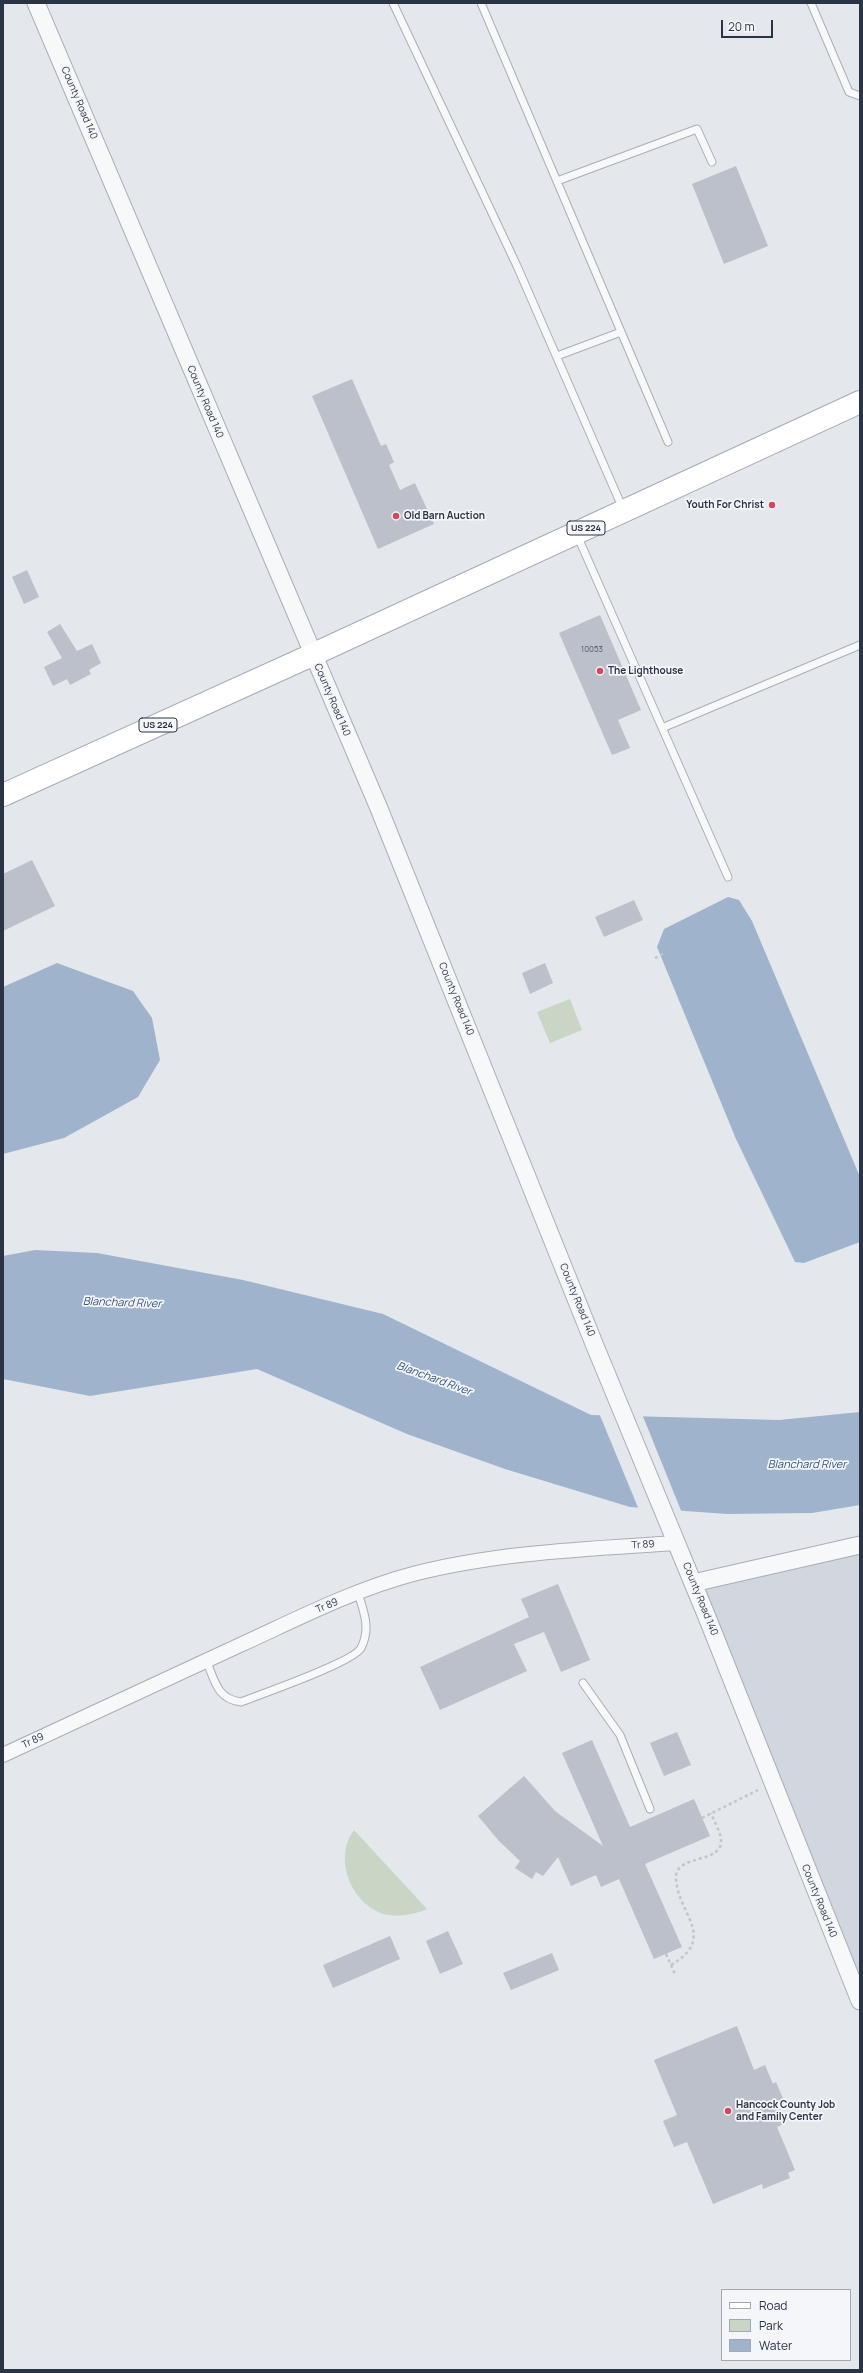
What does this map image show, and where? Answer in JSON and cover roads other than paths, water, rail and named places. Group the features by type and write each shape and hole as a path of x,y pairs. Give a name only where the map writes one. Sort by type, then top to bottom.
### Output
{"main road":[{"name":"US 224","path":"3,795 312,655 860,402"}],"street":[{"name":"County Road 140","path":"36,3 312,655 378,806 595,1346 693,1583 860,2002"},
{"name":"Tr 89","path":"3,1755 206,1660 358,1593 414,1574 477,1562 554,1552 676,1543"},
{"path":"693,1583 860,1545"}],"lane":[{"path":"394,3 517,266 624,511"},
{"path":"482,3 668,442"},
{"path":"811,3 849,92 860,96"},
{"path":"557,181 697,129 712,162"},
{"path":"557,356 621,332"},
{"path":"576,533 728,877"},
{"path":"662,728 860,645"},
{"path":"206,1660 223,1696 230,1700 242,1702 343,1661 360,1650 366,1636 368,1623 358,1593"},
{"path":"583,1683 620,1736 650,1809"}],"water":[{"path":"728,897 739,900 752,921 860,1177 860,1242 804,1263 795,1262 736,1139 657,947 664,929"},
{"path":"57,963 133,991 152,1018 160,1060 138,1097 64,1138 3,1154 3,987"},
{"name":"Blanchard River","path":"35,1250 97,1253 243,1280 383,1314 591,1415 779,1420 860,1412 860,1505 812,1513 727,1514 630,1507 505,1469 407,1434 257,1369 90,1396 3,1379 3,1256"}],"place":[{"name":"Youth For Christ","path":"772,505"},
{"name":"Old Barn Auction","path":"396,516"},
{"name":"The Lighthouse","path":"600,671"},
{"name":"Hancock County Job and Family Center","path":"728,2111"}]}
